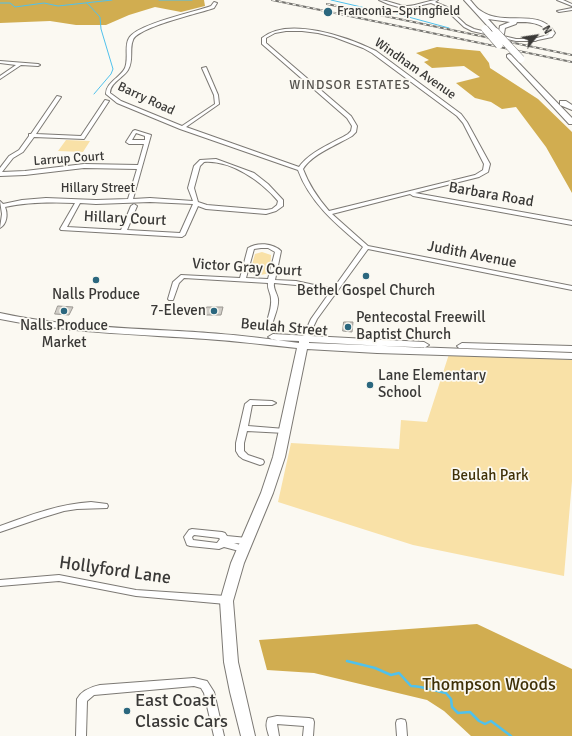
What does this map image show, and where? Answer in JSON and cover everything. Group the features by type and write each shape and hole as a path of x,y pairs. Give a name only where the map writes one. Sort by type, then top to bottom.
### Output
{"main road":[{"path":"466,1 499,32 521,59 572,111"},
{"path":"466,1 485,30 572,122"},
{"path":"479,13 498,20 535,22 545,25 551,29 552,33 550,36 535,40"},
{"path":"499,32 501,28 508,23 520,22 533,24 543,28 546,31 544,35 535,40"},
{"path":"563,103 572,108"},
{"name":"Beulah Street","path":"1,317 61,326 304,342 384,350 572,356"},
{"path":"248,736 232,662 227,629 226,600 245,545 271,484 279,457 295,375 304,342"},
{"name":"Beulah Street","path":"304,342 572,349"}],"street":[{"path":"381,0 399,7 412,7 432,2 439,2 465,26 473,30 516,40 535,40"},
{"path":"560,0 572,6"},
{"path":"422,4 439,2"},
{"name":"Barry Road","path":"215,3 213,7 149,27 134,34 131,41 129,64 108,91 108,94 114,99 182,128 300,168"},
{"path":"559,11 572,9"},
{"name":"Windham Avenue","path":"300,168 310,159 350,135 356,127 353,121 264,43 264,38 268,34 286,30 316,32 365,46 451,107 465,122 487,164 486,171 472,178 329,213"},
{"path":"0,62 38,65"},
{"path":"0,78 21,63"},
{"path":"182,128 217,104 216,95 204,68"},
{"path":"0,173 11,157 20,151 59,97"},
{"path":"31,135 82,138 107,101"},
{"path":"130,201 147,142"},
{"name":"Hillary Street","path":"1,205 41,201 165,201 196,203 206,207 266,212 274,210 280,206 281,201 270,186 255,175 214,160 202,161 197,166 191,188 196,203"},
{"name":"Larrup Court","path":"0,173 26,173 78,167 139,167"},
{"path":"300,168 302,175 314,194 329,213 366,247 314,319 304,342"},
{"name":"Barbara Road","path":"406,194 572,223"},
{"name":"Hillary Court","path":"78,202 63,229 182,235 196,203"},
{"path":"0,226 4,220 5,214 1,205"},
{"path":"123,232 134,206"},
{"path":"242,280 250,249 256,246 265,246 273,247 278,251 270,286 275,300 269,325"},
{"name":"Judith Avenue","path":"366,247 572,288"},
{"name":"Victor Gray Court","path":"171,299 176,282 183,276 296,283 335,291"},
{"path":"260,462 244,457 239,451 249,404 253,402 272,403"},
{"path":"244,428 285,431"},
{"path":"0,529 65,508 83,505 104,506"},
{"path":"224,541 245,545"},
{"name":"Hollyford Lane","path":"0,583 59,578 136,593 226,600"},
{"path":"81,736 82,699 91,692 100,689 194,682 204,684 209,692 219,736"},
{"path":"274,736 271,724 272,721 277,720 309,722 308,736"},
{"path":"401,723 402,736"}],"green space":[{"path":"0,0 204,0 205,6 181,12 155,7 129,15 106,25 76,25 50,21 0,23"},
{"path":"437,47 480,51 489,63 490,68 538,99 572,132 572,193 546,147 516,107 502,109 491,102 475,98 456,83 480,77 464,66 432,68 424,62 429,60 416,53"},
{"path":"66,140 90,141 83,152 58,151"},
{"path":"262,252 271,255 270,273 256,276 250,272 255,254"},
{"name":"Beulah Park","path":"450,351 572,360 572,481 564,576 413,545 278,502 291,443 399,449 401,420 427,422"},
{"name":"Thompson Woods","path":"477,624 572,669 572,736 471,736 444,711 427,700 314,673 267,670 259,640"}],"building":[{"name":"Nalls Produce Market","path":"58,306 73,307 69,315 55,314"},
{"name":"7-Eleven","path":"207,307 223,307 221,315 204,315"},
{"name":"Pentecostal Freewill Baptist Church","path":"344,322 353,322 352,332 343,331"}],"waterway":[{"path":"0,3 10,3 15,7 44,3 58,6 112,0"},
{"path":"159,0 192,0"},
{"path":"331,0 370,9 379,9 449,28"},
{"path":"87,3 100,17 101,29 113,69 111,74 94,94"},
{"path":"347,661 375,668 391,675 399,673 411,686 446,693 451,699 452,707 458,713 470,712 479,721 485,724 491,721 511,736"}],"railway":[{"path":"272,0 572,62"},
{"path":"327,4 572,55"}],"place":[{"name":"Franconia–Springfield","path":"328,12"},
{"name":"Bethel Gospel Church","path":"366,276"},
{"name":"Nalls Produce","path":"96,280"},
{"name":"Nalls Produce Market","path":"64,311"},
{"name":"7-Eleven","path":"214,311"},
{"name":"Pentecostal Freewill Baptist Church","path":"348,327"},
{"name":"Lane Elementary School","path":"370,385"},
{"name":"East Coast Classic Cars","path":"127,711"}],"district":[{"name":"WINDSOR ESTATES","path":"350,86"}]}
